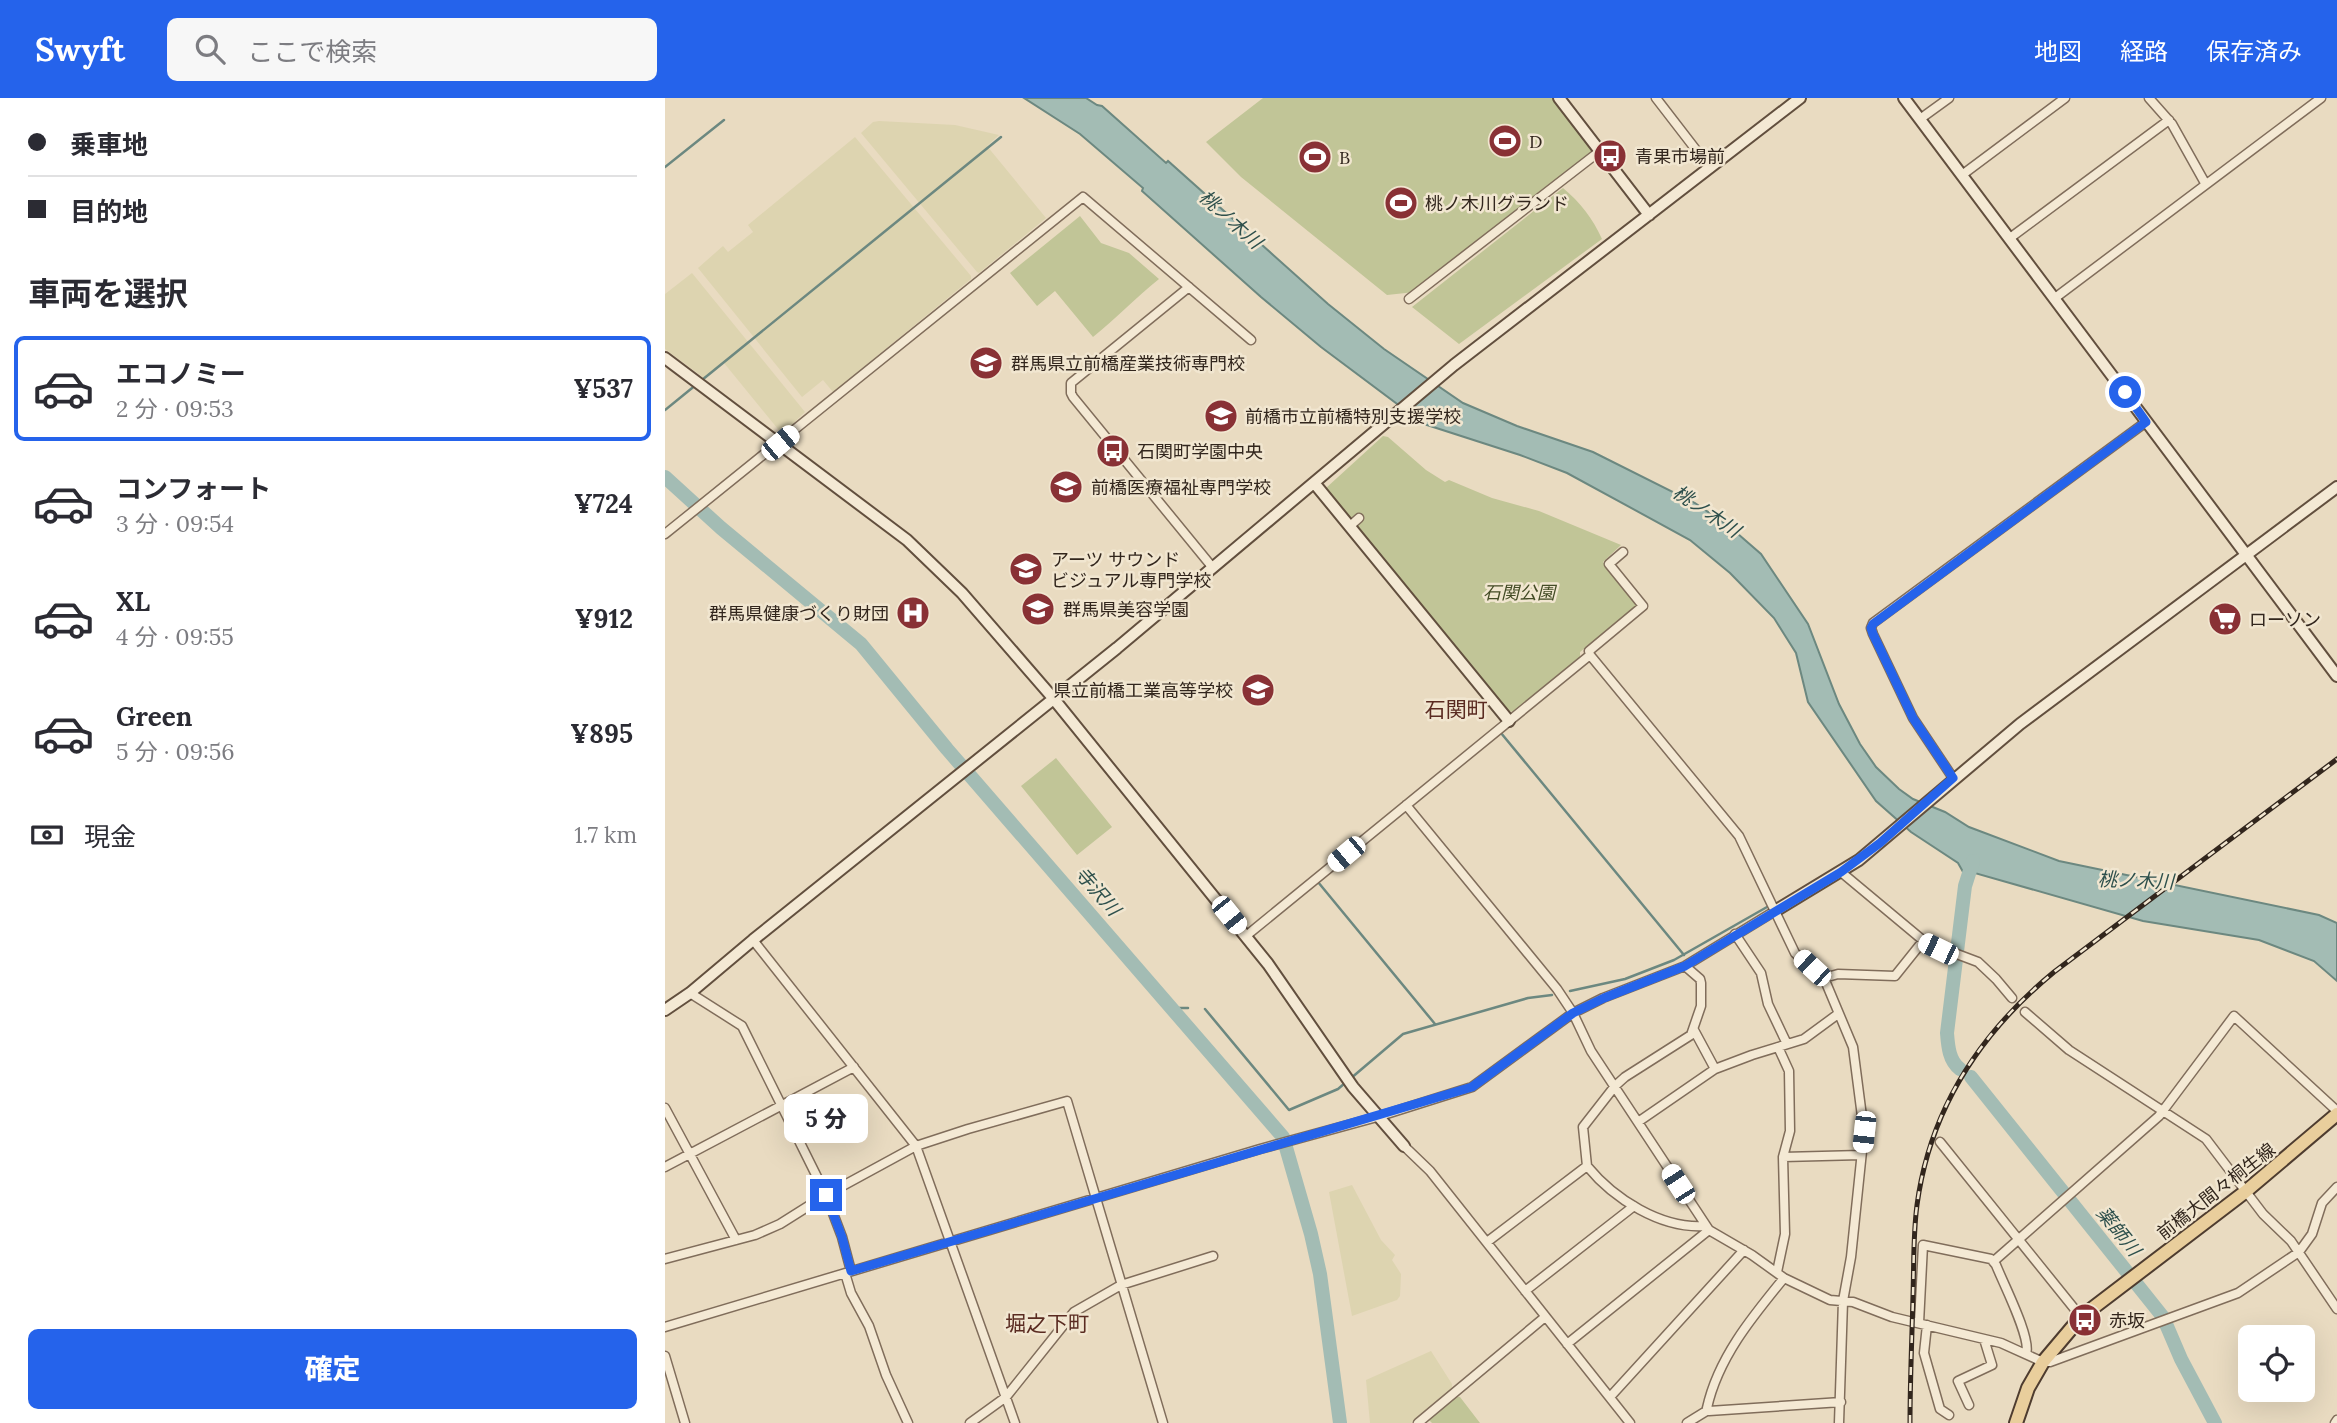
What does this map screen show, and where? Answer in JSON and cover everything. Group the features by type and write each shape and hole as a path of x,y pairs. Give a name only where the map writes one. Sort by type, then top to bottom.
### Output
{"main road":[{"name":"前橋大間々桐生線","path":"2016,1423 2028,1388 2043,1362 2061,1337 2081,1317 2245,1192 2337,1112"}],"street":[{"path":"1657,98 1710,168"},
{"path":"665,1010 690,993 978,760 1315,484 1448,371 1800,98"},
{"path":"1904,98 2337,676"},
{"path":"1920,119 1949,98"},
{"path":"1962,175 2064,98"},
{"path":"2149,98 2169,120 2205,183"},
{"path":"2055,298 2321,98"},
{"path":"1564,100 1649,215"},
{"path":"2010,238 2169,120"},
{"path":"1409,299 1600,151"},
{"path":"665,534 1080,198 1086,198 1251,340"},
{"path":"1189,287 1071,383 1070,387 1073,397 1213,568"},
{"path":"665,358 907,540 963,593 1053,698 1246,936 1377,1117 1430,1171 1630,1423"},
{"path":"1950,781 1913,718 1873,634 1873,624 2146,422"},
{"path":"1315,484 1354,522 1509,721"},
{"path":"665,1327 1472,1087 1573,1013 1685,966 1841,872 1883,841 1950,781 2020,724 2337,487"},
{"path":"1623,552 1609,564 1643,606 1589,651 1590,655 1738,836 1795,953 1824,978 1853,1047 1864,1132 1851,1257 1843,1301 1839,1423"},
{"path":"1246,936 1590,655"},
{"path":"1406,804 1557,989 1573,1013 1591,1051 1707,1228"},
{"path":"1841,872 1923,941 1983,966 2013,998"},
{"path":"1735,934 1761,973 1768,1003 1787,1044"},
{"path":"753,940 916,1146 1015,1423"},
{"path":"1824,978 1839,974 1895,976 1923,941"},
{"path":"1685,966 1697,975 1701,983 1701,1006 1694,1030 1691,1035 1615,1086 1583,1127 1587,1166 1614,1192 1634,1206 1671,1222 1707,1228 1780,1275 1830,1300 1843,1301 2001,1343 2043,1362 2058,1360 2240,1292 2299,1252 2312,1234 2322,1203 2337,1187"},
{"path":"690,993 742,1027 782,1105 826,1195 842,1237 851,1293 869,1326 886,1375 908,1423"},
{"path":"2025,1012 2069,1050 2198,1133 2213,1147 2245,1192 2299,1252 2337,1309"},
{"path":"1639,1122 1715,1069 1804,1040 1838,1014"},
{"path":"1994,1261 2163,1111 2234,1016 2337,1112"},
{"path":"1694,1030 1715,1069"},
{"path":"1708,1410 1711,1388 1749,1321 1780,1275 1785,1234 1783,1157 1790,1131 1789,1071 1777,1047"},
{"path":"665,1167 854,1067"},
{"path":"665,1259 736,1240 780,1224 826,1195 916,1146 1067,1101 1163,1423"},
{"path":"665,1108 736,1240"},
{"path":"1940,1142 2081,1317"},
{"path":"1783,1157 1861,1155"},
{"path":"1487,1242 1587,1166"},
{"path":"1525,1291 1634,1206"},
{"path":"1567,1344 1707,1228"},
{"path":"1949,1415 1940,1409 1924,1353 1923,1245 1994,1261"},
{"path":"1610,1397 1744,1250"},
{"path":"970,1423 1006,1397 1073,1312 1121,1285 1213,1256"},
{"path":"1994,1261 2024,1332 2028,1348 2026,1354"},
{"path":"1418,1423 1545,1317"},
{"path":"1969,1405 1958,1381 1992,1364 1984,1339"},
{"path":"665,1356 685,1423"},
{"path":"1708,1410 1841,1402"},
{"path":"1687,1423 1708,1410"}],"shaded area":[{"path":"873,122 955,125 999,135 987,146 1046,218 977,272 861,133"},
{"path":"855,137 971,279 833,392 823,380 802,397 698,268 723,246 728,252 753,232 748,225"},
{"path":"692,273 805,412 782,434 724,363 704,378 665,349 665,294"},
{"path":"1352,1185 1381,1240 1395,1255 1392,1260 1401,1274 1400,1296 1397,1300 1352,1316 1329,1192"},
{"path":"1431,1351 1452,1384 1452,1389 1411,1423 1370,1423 1366,1380"}],"green space":[{"name":"桃ノ木川グランド","path":"1263,98 1552,98 1593,150 1592,155 1415,292 1387,295 1241,177 1206,142"},
{"path":"1563,188 1585,211 1602,239 1459,344 1412,307"},
{"path":"1080,216 1101,243 1129,253 1159,279 1093,337 1055,291 1037,306 1010,273"},
{"name":"石関公園","path":"1383,436 1388,437 1426,470 1445,482 1449,480 1492,498 1539,511 1621,545 1603,562 1637,603 1636,607 1580,652 1580,657 1513,712 1509,711 1326,488"},
{"path":"1056,758 1112,827 1077,855 1021,786"},
{"path":"1455,1396 1460,1397 1480,1423 1432,1423 1428,1419"}],"water":[{"name":"桃ノ木川","path":"1024,98 1086,98 1102,106 1166,163 1168,161 1328,304 1384,349 1463,403 1517,426 1593,452 1695,503 1730,527 1761,554 1808,624 1839,704 1860,744 1876,767 1913,799 1945,812 1969,827 2059,861 2319,915 2337,923 2337,981 2314,961 2259,940 2143,921 1975,873 1967,879 1958,863 1911,832 1876,801 1808,702 1796,653 1774,618 1730,573 1690,540 1567,473 1424,424 1321,347 1261,297 1080,134"}],"waterway":[{"path":"665,167 724,120"},
{"path":"702,380 1001,137"},
{"path":"665,410 697,384"},
{"name":"寺沢川","path":"665,477 721,528 861,644 947,749 1283,1137 1320,1274 1340,1423"},
{"path":"1501,733 1684,955"},
{"name":"薬師川","path":"1960,1069 1951,1058 1947,1033 1965,886 1973,861"},
{"path":"1318,882 1435,1024"},
{"path":"1570,991 1625,979 1674,960 1767,907"},
{"path":"1350,1079 1403,1034 1528,998 1552,995"},
{"path":"1171,1008 1188,1008"},
{"path":"1205,1009 1289,1110 1338,1089 1345,1083"},
{"name":"薬師川","path":"1971,1077 2163,1317 2181,1359 2215,1423"}],"railway":[{"path":"1910,1423 1917,1205 1933,1136 1963,1075 2003,1020 2054,972 2337,759"}],"place":[{"name":"D","path":"1505,141"},
{"name":"青果市場前","path":"1610,156"},
{"name":"B","path":"1315,157"},
{"name":"桃ノ木川グランド","path":"1401,203"},
{"name":"群馬県立前橋産業技術専門校","path":"986,363"},
{"name":"前橋市立前橋特別支援学校","path":"1221,416"},
{"name":"石関町学園中央","path":"1113,451"},
{"name":"前橋医療福祉専門学校","path":"1066,487"},
{"name":"アーツ サウンド ビジュアル専門学校","path":"1026,569"},
{"name":"群馬県美容学園","path":"1038,609"},
{"name":"群馬県健康づくり財団","path":"913,613"},
{"name":"ローソン","path":"2225,619"},
{"name":"県立前橋工業高等学校","path":"1258,690"},
{"name":"赤坂","path":"2085,1320"}],"district":[{"name":"石関町","path":"1456,709"},
{"name":"堀之下町","path":"1047,1323"}],"route":[{"path":"826,1195 848,1254 851,1271 1472,1087 1573,1013 1685,966 1841,872 1880,843 1953,778 1913,718 1873,634 1873,624 2146,422 2125,392"}]}
